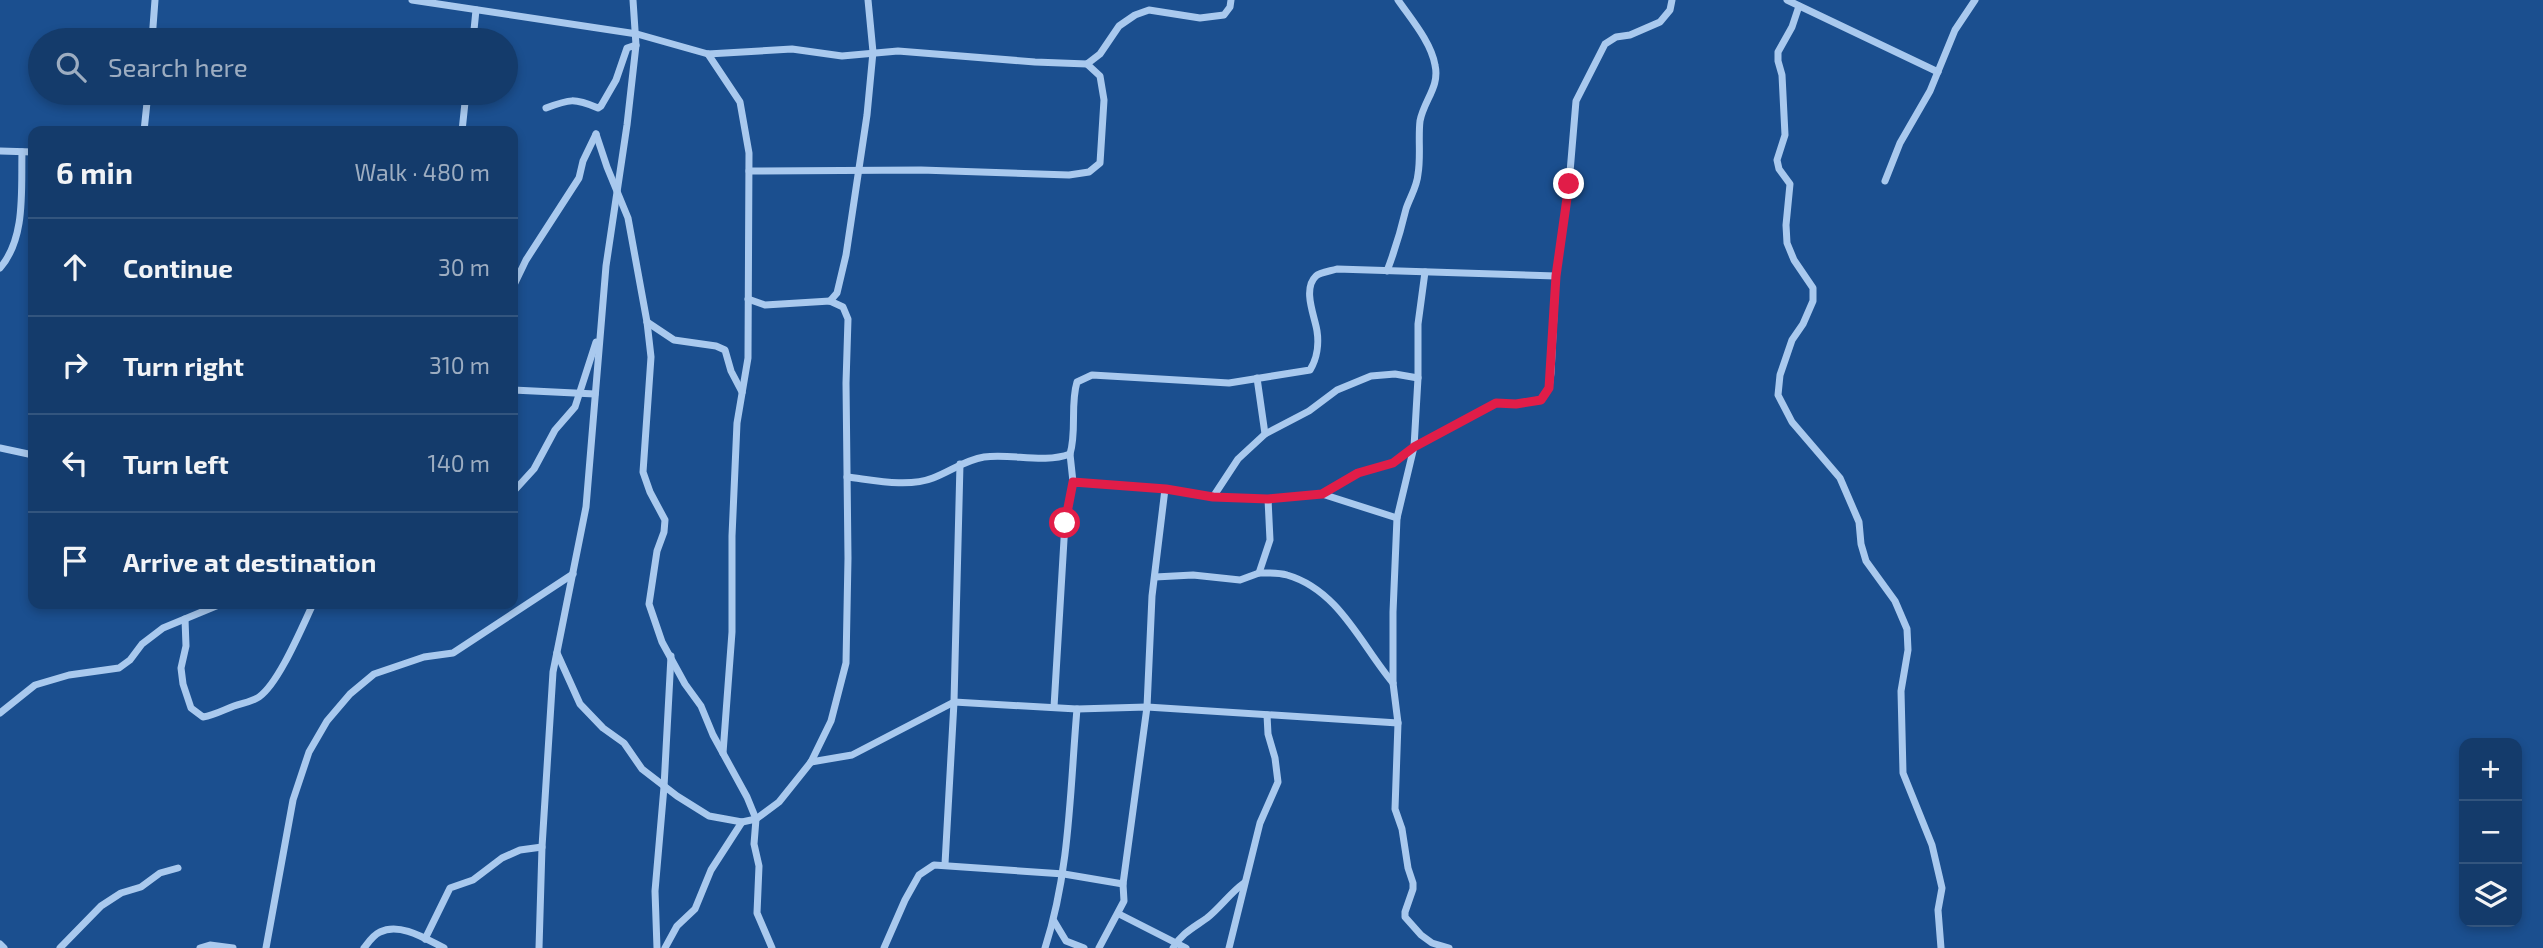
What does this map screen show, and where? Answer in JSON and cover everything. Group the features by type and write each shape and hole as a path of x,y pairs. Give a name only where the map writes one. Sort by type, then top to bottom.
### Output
{"street":[{"path":"153,28 155,0"},
{"path":"412,0 636,34 708,54 792,49 842,56 898,51 1087,64 1100,54 1119,26 1135,15 1149,10 1200,18 1212,17 1224,15 1231,0"},
{"path":"539,948 542,847 553,672 586,507 606,266 636,45 633,0"},
{"path":"830,301 837,293 846,255 859,172 873,52 868,0"},
{"path":"1388,271 1403,227 1406,208 1416,186 1421,149 1420,121 1434,89 1435,78 1435,65 1430,51 1398,0"},
{"path":"1322,494 1358,473 1393,463 1414,447 1496,403 1516,404 1541,400 1549,388 1556,276 1569,184 1576,102 1605,44 1616,37 1630,35 1660,22 1670,10 1672,0"},
{"path":"1787,0 1938,72"},
{"path":"1885,181 1900,143 1930,92 1955,30 1975,0"},
{"path":"1799,6 1792,27 1778,52 1785,135 1777,160 1790,184 1787,243 1794,260 1813,288 1813,301 1792,340 1780,375 1778,395 1792,422 1840,478 1859,522 1866,561 1895,601 1907,629 1908,650 1901,691 1903,773 1932,845 1942,888 1938,910 1941,948"},
{"path":"474,28 476,10"},
{"path":"546,108 569,99 598,108 601,106 616,80 627,48 636,45"},
{"path":"708,54 740,102 749,153 748,358 737,423 732,536 732,632 723,753"},
{"path":"749,171 921,170 1069,175 1089,172 1100,163 1104,100 1100,76 1087,64"},
{"path":"145,126 147,105"},
{"path":"462,126 464,105"},
{"path":"518,277 579,178 583,161 596,134 628,218 651,357 643,472 665,520 649,604 662,642 685,684 701,705 756,819 754,844 760,866 757,913 772,948"},
{"path":"0,151 28,152"},
{"path":"0,268 13,244 21,212 22,152"},
{"path":"1054,707 1065,523 1073,482 1070,454 1073,445 1074,393 1077,382 1084,377 1128,376 1229,383 1310,370 1316,360 1318,333 1310,298 1311,284 1316,275 1337,269 1556,276"},
{"path":"1425,272 1418,324 1414,447 1397,518 1393,683 1398,723 1395,809 1402,829 1413,889 1405,917 1420,935 1432,943 1449,948"},
{"path":"557,652 580,704 603,728 624,743 642,769 664,787 709,816 742,822 756,819 779,802 811,762 831,721 846,663 848,318 843,307 830,301 765,305 748,299"},
{"path":"647,322 674,340 716,346 725,350 731,371 742,392"},
{"path":"518,487 534,469 555,430 575,407 600,328"},
{"path":"1213,497 1238,459 1265,434 1309,411 1337,390 1371,376 1395,374 1418,378"},
{"path":"1257,377 1265,434"},
{"path":"518,390 595,394"},
{"path":"0,448 28,454"},
{"path":"847,477 900,482 931,479 960,464 981,458 1004,455 1060,458 1070,454"},
{"path":"945,864 954,702 960,464"},
{"path":"1073,482 1166,489 1213,497 1268,499 1322,494 1397,518"},
{"path":"1098,948 1124,901 1123,884 1147,708 1155,577 1166,489"},
{"path":"1259,573 1270,540 1268,499"},
{"path":"266,948 293,800 309,752 327,721 350,694 374,674 424,657 453,653 573,573"},
{"path":"1155,577 1193,575 1240,580 1259,573 1285,574 1308,584 1328,598 1345,616 1393,683"},
{"path":"0,713 36,685 69,675 119,668 151,636 209,609"},
{"path":"185,619 186,646 181,668 183,684 191,708 203,717 257,699 265,693 310,609"},
{"path":"657,948 654,891 664,787 671,656"},
{"path":"811,762 852,755 954,702 1077,709 1147,708 1398,723"},
{"path":"1045,948 1064,874 1077,709"},
{"path":"1229,948 1260,823 1278,782 1267,715"},
{"path":"665,948 677,926 695,909 711,870 742,822"},
{"path":"425,939 450,888 473,880 502,858 520,850 542,847"},
{"path":"884,948 919,876 934,865 1064,874 1123,884"},
{"path":"60,948 101,906 121,893 141,887 160,873 178,868"},
{"path":"1174,946 1179,937 1207,918 1230,893 1245,882"},
{"path":"1119,914 1174,946 1186,948"},
{"path":"1054,921 1066,941 1084,948"},
{"path":"363,948 377,933 393,928 444,948"},
{"path":"0,944 4,948"},
{"path":"200,948 210,945 233,948"}],"route":[{"path":"1065,523 1073,482 1166,489 1213,497 1268,499 1322,494 1358,473 1393,463 1414,447 1496,403 1516,404 1541,400 1549,388 1556,276 1569,184"}]}
